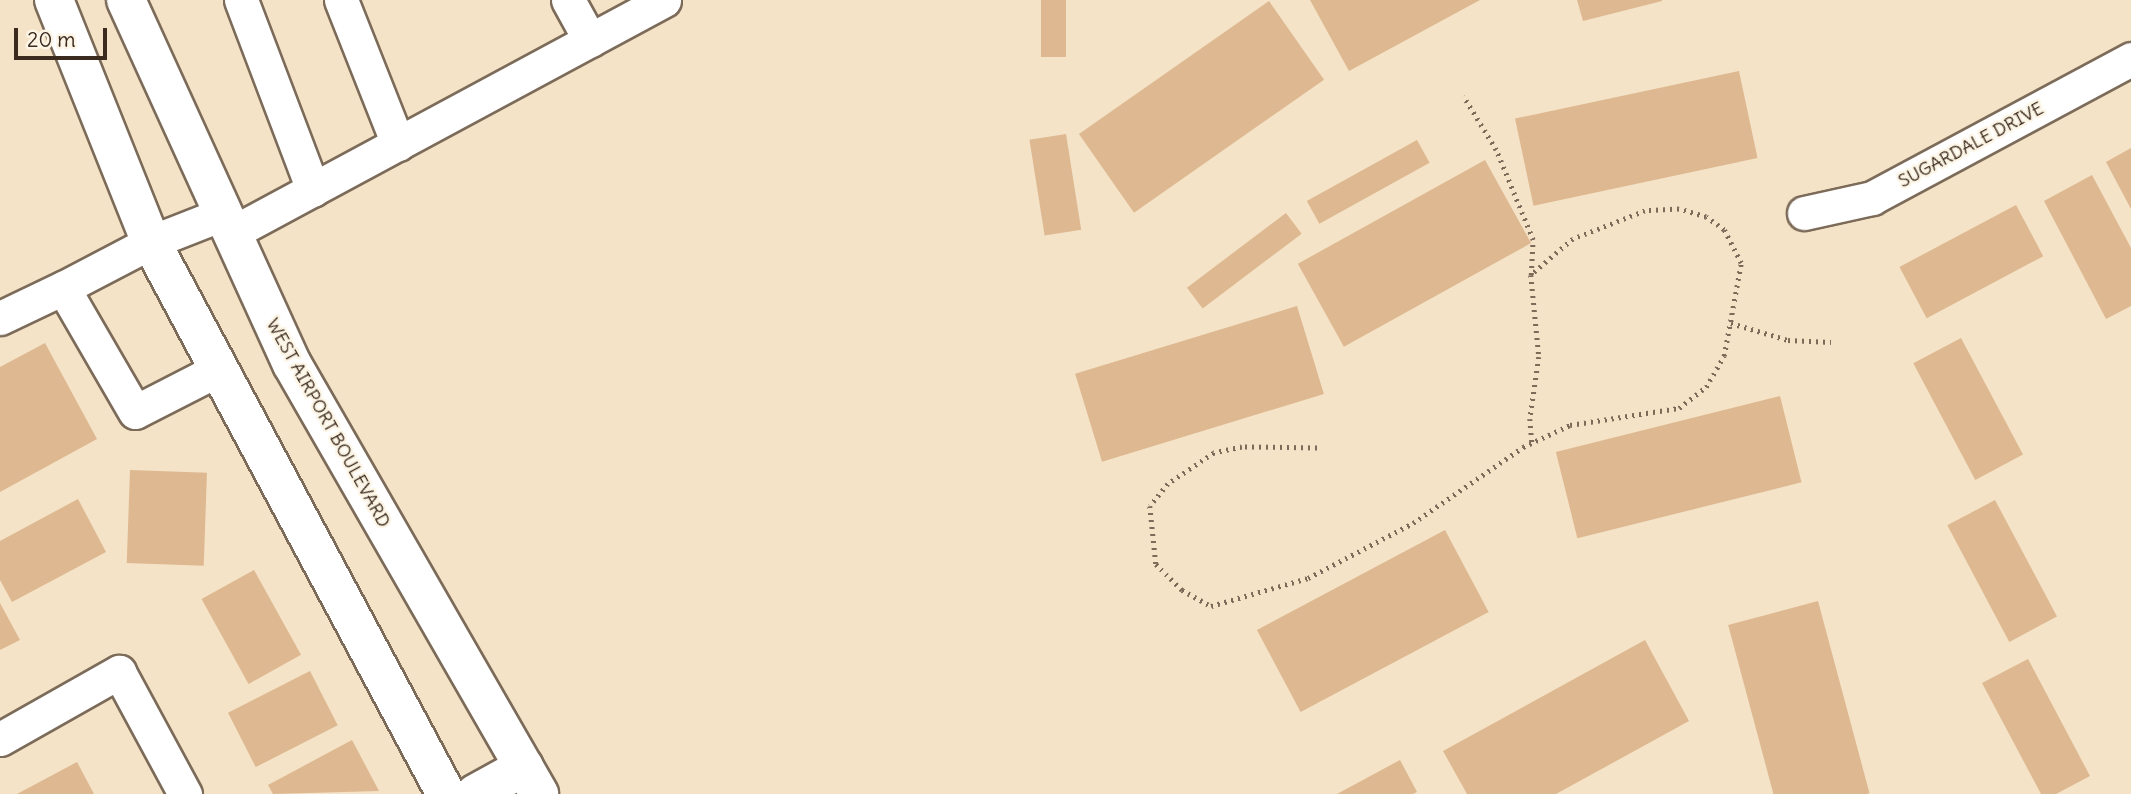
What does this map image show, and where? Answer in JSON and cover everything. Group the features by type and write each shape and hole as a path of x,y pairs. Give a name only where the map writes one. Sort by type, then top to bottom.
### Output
{"main road":[{"path":"54,0 151,242 446,794"},
{"name":"WEST AIRPORT BOULEVARD","path":"126,0 225,225 292,364 532,780"},
{"path":"475,794 532,780"}],"street":[{"path":"241,0 313,190"},
{"path":"341,0 398,144"},
{"path":"568,0 590,40"},
{"path":"0,318 151,242 225,225 313,190 590,40 643,5"},
{"name":"SUGARDALE DRIVE","path":"1804,213 1872,198 2131,59"},
{"path":"63,288 135,412 219,369"},
{"path":"0,739 119,672 185,794"}],"path":[{"path":"1463,96 1496,150 1533,240 1531,275 1539,358 1530,419 1532,443"},
{"path":"1317,448 1242,447 1214,453 1168,484 1150,506 1156,564 1182,590 1211,606 1308,578 1413,523 1532,443 1570,425 1679,408 1706,387 1724,356 1741,263 1724,230 1706,217 1679,209 1645,211 1573,239 1531,275"},
{"path":"1731,323 1788,340 1831,342"}],"building":[{"path":"1041,0 1066,0 1066,57 1041,57"},
{"path":"1310,0 1480,0 1349,71"},
{"path":"1577,0 1662,0 1662,1 1583,21"},
{"path":"1269,1 1324,80 1134,213 1079,134"},
{"path":"1739,71 1758,158 1534,206 1515,119"},
{"path":"1066,134 1081,230 1045,236 1029,140"},
{"path":"1417,140 1430,163 1319,224 1307,201"},
{"path":"2131,148 2131,209 2106,162"},
{"path":"1485,160 1531,243 1344,347 1298,264"},
{"path":"2092,175 2131,248 2131,306 2106,319 2044,201"},
{"path":"2016,205 2043,256 1927,318 1899,267"},
{"path":"1286,213 1302,234 1203,308 1187,288"},
{"path":"1297,306 1324,394 1102,462 1075,374"},
{"path":"1961,338 2023,455 1975,480 1913,363"},
{"path":"45,343 97,439 0,492 0,367"},
{"path":"1780,396 1802,482 1577,538 1556,452"},
{"path":"130,470 207,473 204,566 127,563"},
{"path":"78,499 106,552 12,602 0,580 0,541"},
{"path":"1995,500 2057,617 2009,642 1947,525"},
{"path":"1445,530 1489,612 1301,712 1257,630"},
{"path":"254,570 301,655 249,684 202,599"},
{"path":"1818,601 1870,793 1773,794 1728,625"},
{"path":"0,603 20,640 0,650"},
{"path":"1645,640 1689,721 1556,794 1467,794 1443,751"},
{"path":"2028,659 2090,776 2056,794 2041,794 1982,683"},
{"path":"310,671 338,725 256,767 228,713"},
{"path":"352,740 379,791 273,794 268,785"},
{"path":"1400,760 1417,792 1337,794"},
{"path":"77,762 94,794 17,794"}]}
